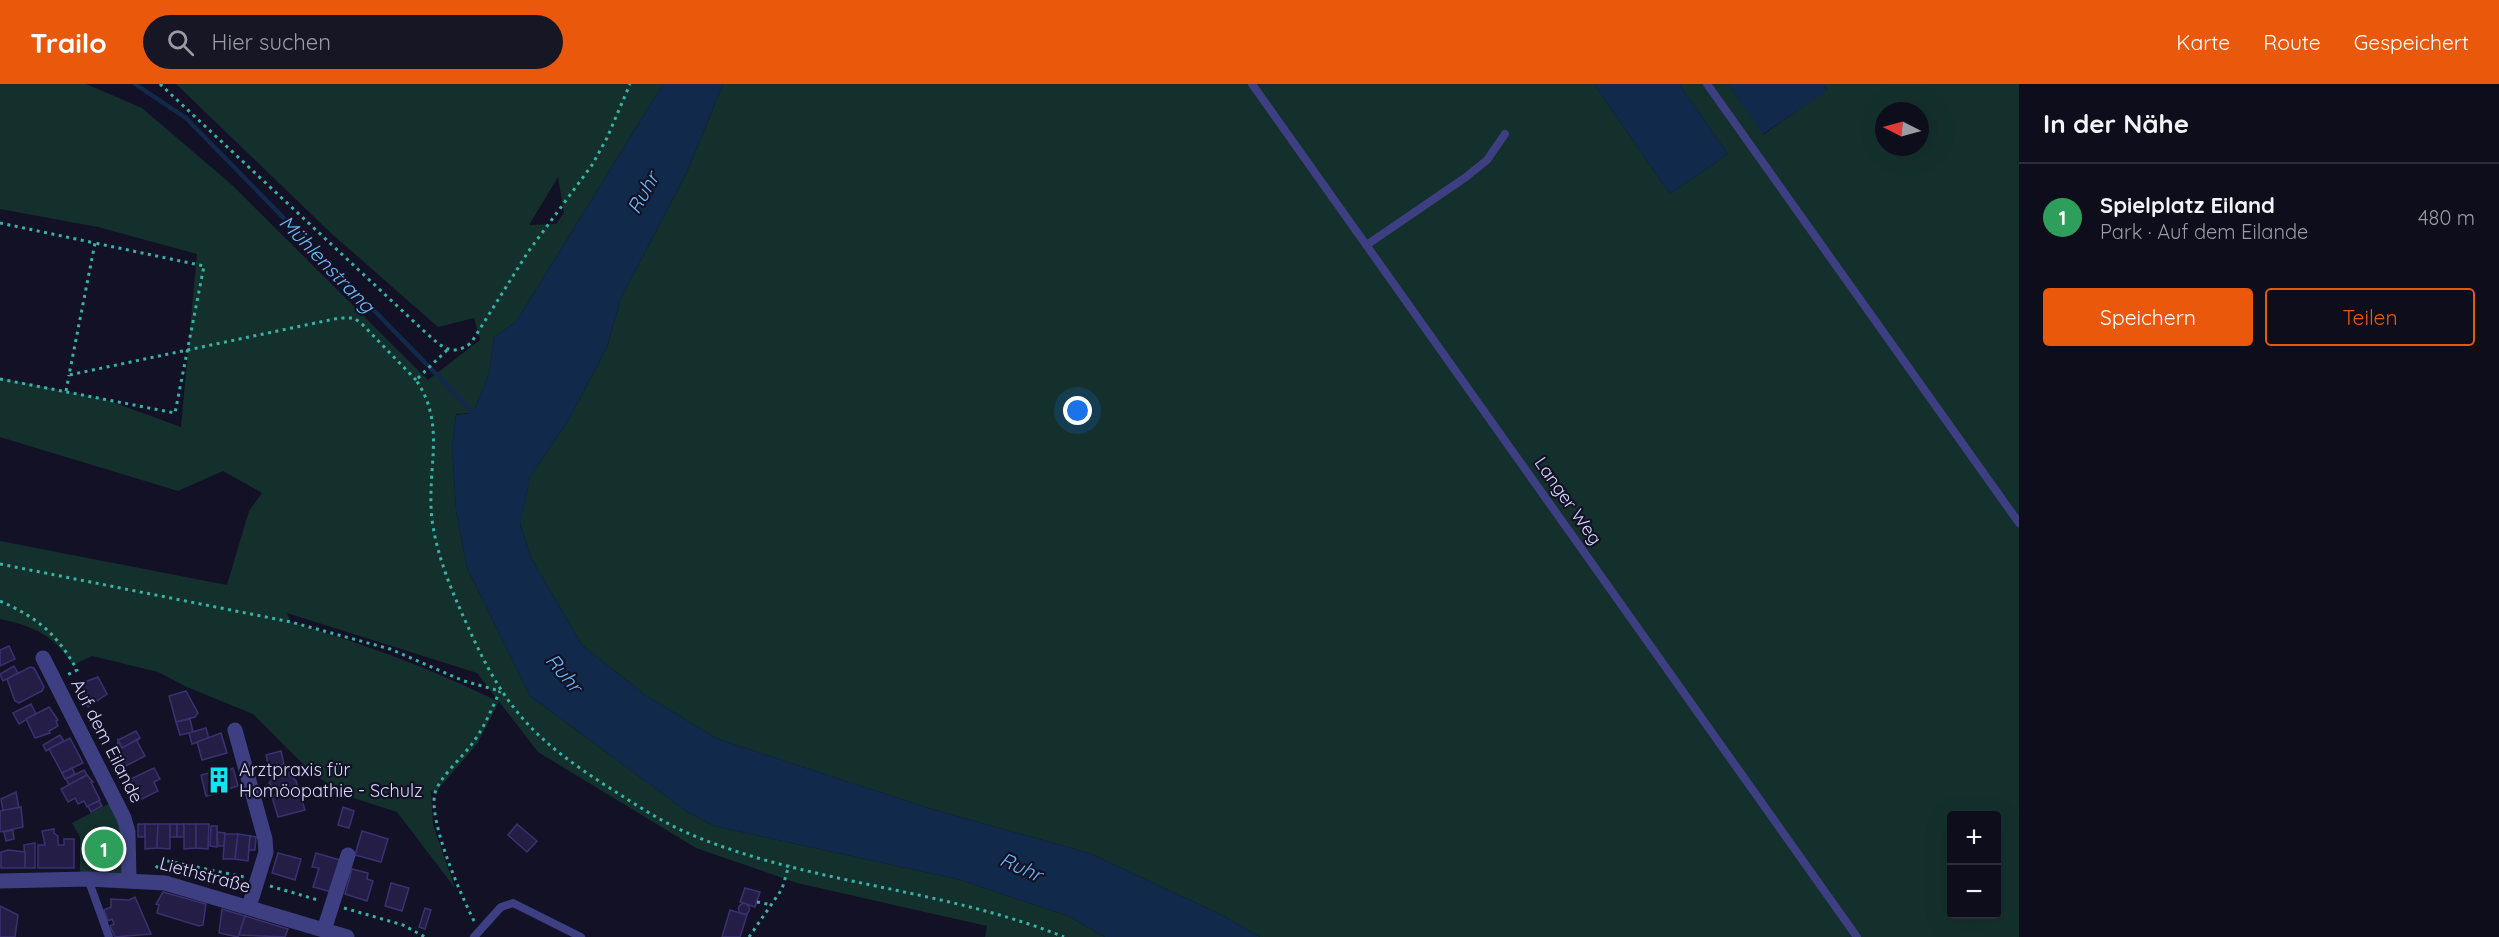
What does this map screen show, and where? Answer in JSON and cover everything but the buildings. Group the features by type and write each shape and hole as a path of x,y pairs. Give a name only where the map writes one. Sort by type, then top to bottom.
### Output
{"street":[{"name":"Auf dem Eilande","path":"43,658 124,818 128,832 129,880"},
{"path":"235,730 265,838 266,852 249,907"},
{"path":"324,930 348,855"},
{"name":"Liethstraße","path":"0,881 150,880 347,937"}],"lane":[{"name":"Langer Weg","path":"1252,84 1368,244 1857,937"},
{"path":"1707,84 2019,523"},
{"path":"1368,244 1466,177 1487,160 1505,134"},
{"path":"88,879 109,937"},
{"path":"476,934 501,907 513,903 581,937"}],"path":[{"path":"160,84 445,352 456,352 471,343 528,252 592,165 607,138 630,84"},
{"path":"0,223 204,266 190,350 175,413 0,379"},
{"path":"66,392 95,243"},
{"path":"69,375 339,318 354,318 416,380 427,396 433,415 431,503 437,544 461,611 500,691 550,748 669,824 700,838 789,865 947,901 1042,928 1064,937"},
{"path":"416,380 445,352"},
{"path":"0,564 291,622 390,650 464,681 500,691"},
{"path":"0,601 22,611 61,642 77,670 55,681"},
{"path":"476,934 453,878 438,825 435,793 453,765 474,741 500,691"},
{"path":"150,880 163,860 208,868 403,925 420,932 425,937"},
{"path":"749,937 782,890 789,865"},
{"path":"757,902 772,905"}],"green space":[{"path":"0,84 86,84 142,108 232,185 428,380 480,340 474,318 438,327 332,234 176,84 663,84 516,322 494,337 489,374 473,413 456,414 452,447 456,510 467,568 530,696 686,811 714,826 961,880 1068,916 1105,937 985,937 987,926 797,883 696,848 538,752 477,673 287,613 291,622 396,658 499,702 477,744 435,793 431,791 433,825 455,888 397,812 347,796 312,773 253,714 187,687 158,672 92,656 73,665 58,646 42,633 24,625 0,619 0,541 227,585 249,511 262,493 223,471 178,491 0,437 0,378 104,399 181,427 197,254 98,227 0,209","holes":["558,177 564,213 556,224 529,225"]},
{"path":"723,84 1594,84 1670,194 1728,154 1679,84 1728,84 1764,134 1827,89 1823,84 2019,84 2019,937 1260,937 1222,915 1089,853 928,808 718,739 645,695 582,645 531,558 520,524 530,477 568,421 607,347 621,298 687,172"},
{"path":"116,800 129,875 80,873 80,837 72,823"}],"water":[{"name":"Ruhr","path":"663,84 723,84 687,172 621,298 607,347 568,421 530,477 520,525 531,558 582,645 645,695 718,739 928,808 1089,853 1222,915 1260,937 1105,937 1068,916 961,880 714,826 686,811 530,696 467,568 456,510 452,447 456,415 473,413 489,374 494,337 516,322"},
{"path":"1594,84 1679,84 1728,154 1670,194"},
{"path":"1728,84 1823,84 1827,90 1763,134"}],"waterway":[{"name":"Mühlenstrang","path":"135,84 186,118 441,379 473,413 474,417"}],"place":[{"name":"Arztpraxis für Homöopathie - Schulz","path":"219,780"},
{"name":"Spielplatz Eiland","path":"104,849"}]}
